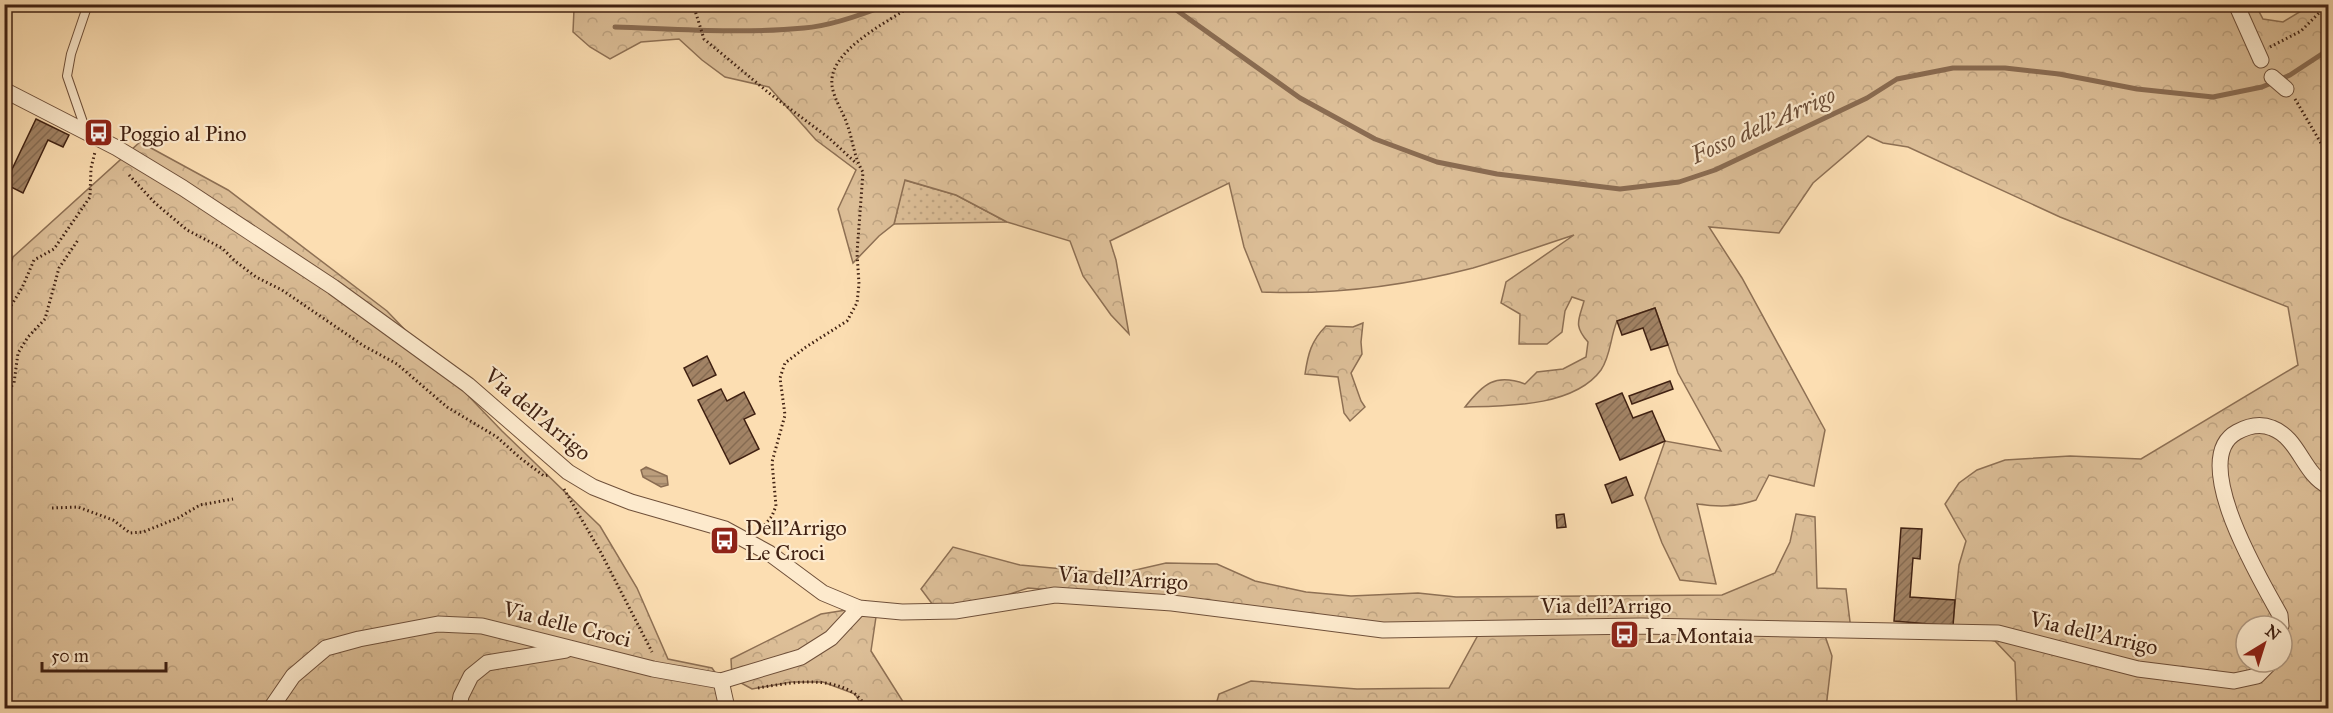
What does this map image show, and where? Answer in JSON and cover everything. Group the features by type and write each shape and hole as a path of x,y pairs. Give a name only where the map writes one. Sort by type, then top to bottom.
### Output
{"street":[{"path":"2236,4 2261,60"},
{"path":"2272,77 2286,89"},
{"name":"Via dell'Arrigo","path":"4,90 93,135 183,188 333,286 468,385 568,472 585,482 632,502 725,529 769,553 823,593 859,608 902,612 956,610 1055,595 1172,603 1383,630 1641,626 1998,633 2139,669 2234,681 2258,674"},
{"path":"2279,614 2241,542 2233,521 2220,468 2221,455 2233,434 2248,426 2260,425 2273,428 2287,438 2315,476 2328,486"},
{"name":"Via delle Croci","path":"271,708 293,676 326,648 359,639 438,624 482,626 659,670 726,679 801,657 831,638 859,608"},
{"path":"459,708 461,696 471,676 487,663 572,649"},
{"path":"726,679 727,708"}],"lane":[{"path":"88,4 71,54 67,76 93,135"}],"path":[{"path":"693,4 704,39 769,93 829,138 859,165"},
{"path":"750,542 772,516 776,506 772,462 785,415 780,378 785,363 847,321 857,303 860,284 857,253 863,172 832,86 834,71 842,58 858,42 914,4"},
{"path":"2261,60 2267,48 2301,31 2328,4"},
{"path":"2286,89 2308,118 2328,154"},
{"path":"4,317 22,288 34,260 54,249 90,197 93,135"},
{"path":"127,172 155,203 187,230 222,248 256,277 282,290 364,346 397,364 447,407 497,437 544,476"},
{"path":"4,391 14,383 18,353 28,337 45,319 59,268 78,240"},
{"path":"561,482 600,551 649,645 659,670"},
{"path":"52,508 78,507 113,520 130,533 143,532 178,518 200,505 232,499"},
{"path":"726,679 752,689 791,682 824,682 855,694 868,708"}],"green space":[{"path":"577,4 2255,4 2263,19 2283,22 2311,5 2328,5 2328,708 2017,708 2015,662 1995,641 1952,632 1959,565 1966,541 1945,504 1959,483 1977,470 2005,460 2070,456 2141,459 2298,365 2288,307 2060,217 1908,147 1883,143 1868,136 1813,183 1779,233 1709,227 1742,278 1825,430 1814,486 1769,475 1756,500 1727,506 1697,504 1716,584 1680,580 1662,543 1645,498 1665,441 1721,451 1678,373 1655,308 1617,321 1607,358 1601,370 1589,382 1574,391 1557,398 1519,405 1465,407 1478,392 1490,383 1506,380 1525,384 1537,372 1563,369 1586,357 1588,342 1579,327 1584,301 1572,297 1565,311 1562,332 1547,344 1519,344 1520,314 1501,303 1506,282 1574,235 1473,268 1421,280 1342,290 1262,292 1244,247 1229,183 1110,241 1116,260 1129,334 1111,315 1083,276 1070,241 1007,222 956,195 905,180 894,224 853,263 838,209 856,170 816,140 769,87 725,77 679,39 641,42 610,59 590,47 573,32 574,9"},
{"path":"140,142 228,190 387,311 502,431 600,526 637,588 668,659 712,668 721,681 727,708 5,708 5,282 13,257"},
{"path":"904,180 956,195 1007,222 894,224"},
{"path":"1363,323 1362,354 1351,373 1365,407 1350,421 1344,413 1338,377 1305,374 1311,348 1326,326 1353,327"},
{"path":"1796,514 1815,517 1817,588 1846,589 1851,630 1823,630 1832,656 1826,708 1215,708 1219,694 1251,681 1357,689 1449,688 1484,624 1402,626 1190,601 1028,588 966,609 933,605 921,589 953,547 1020,565 1118,574 1166,563 1217,564 1255,581 1306,592 1351,596 1418,593 1456,597 1722,595 1775,573 1790,542"},
{"path":"859,608 877,610 871,651 907,708 863,708 855,694 823,682 791,682 752,689 732,678 731,659 821,614"}],"shaded area":[{"path":"646,467 667,476 668,485 661,487 643,477 641,470"}],"building":[{"path":"36,119 69,135 63,147 48,140 23,193 5,184"},
{"path":"1655,308 1668,345 1651,350 1643,328 1622,335 1617,321"},
{"path":"707,356 716,375 693,386 684,368"},
{"path":"1670,381 1673,389 1632,404 1629,396"},
{"path":"721,389 727,401 744,392 755,414 744,419 759,449 730,464 698,400"},
{"path":"1622,393 1633,418 1652,411 1665,441 1620,460 1596,404"},
{"path":"1626,477 1633,495 1612,503 1605,485"},
{"path":"1564,514 1566,527 1557,528 1556,515"},
{"path":"1901,528 1922,529 1920,559 1913,558 1910,597 1955,600 1953,626 1894,621"}],"waterway":[{"name":"Fosso dell'Arrigo","path":"615,27 733,31 781,30 836,22 889,4"},
{"name":"Fosso dell'Arrigo","path":"1168,4 1300,98 1375,139 1437,162 1497,174 1620,189 1679,182 1715,170 1867,98 1897,79 1953,68 2005,68 2059,74 2137,89 2213,97 2262,87 2290,75 2328,50"}],"place":[{"name":"Poggio al Pino","path":"98,133"},
{"name":"Dell'Arrigo Le Croci","path":"724,540"},
{"name":"La Montaia","path":"1624,635"}]}
